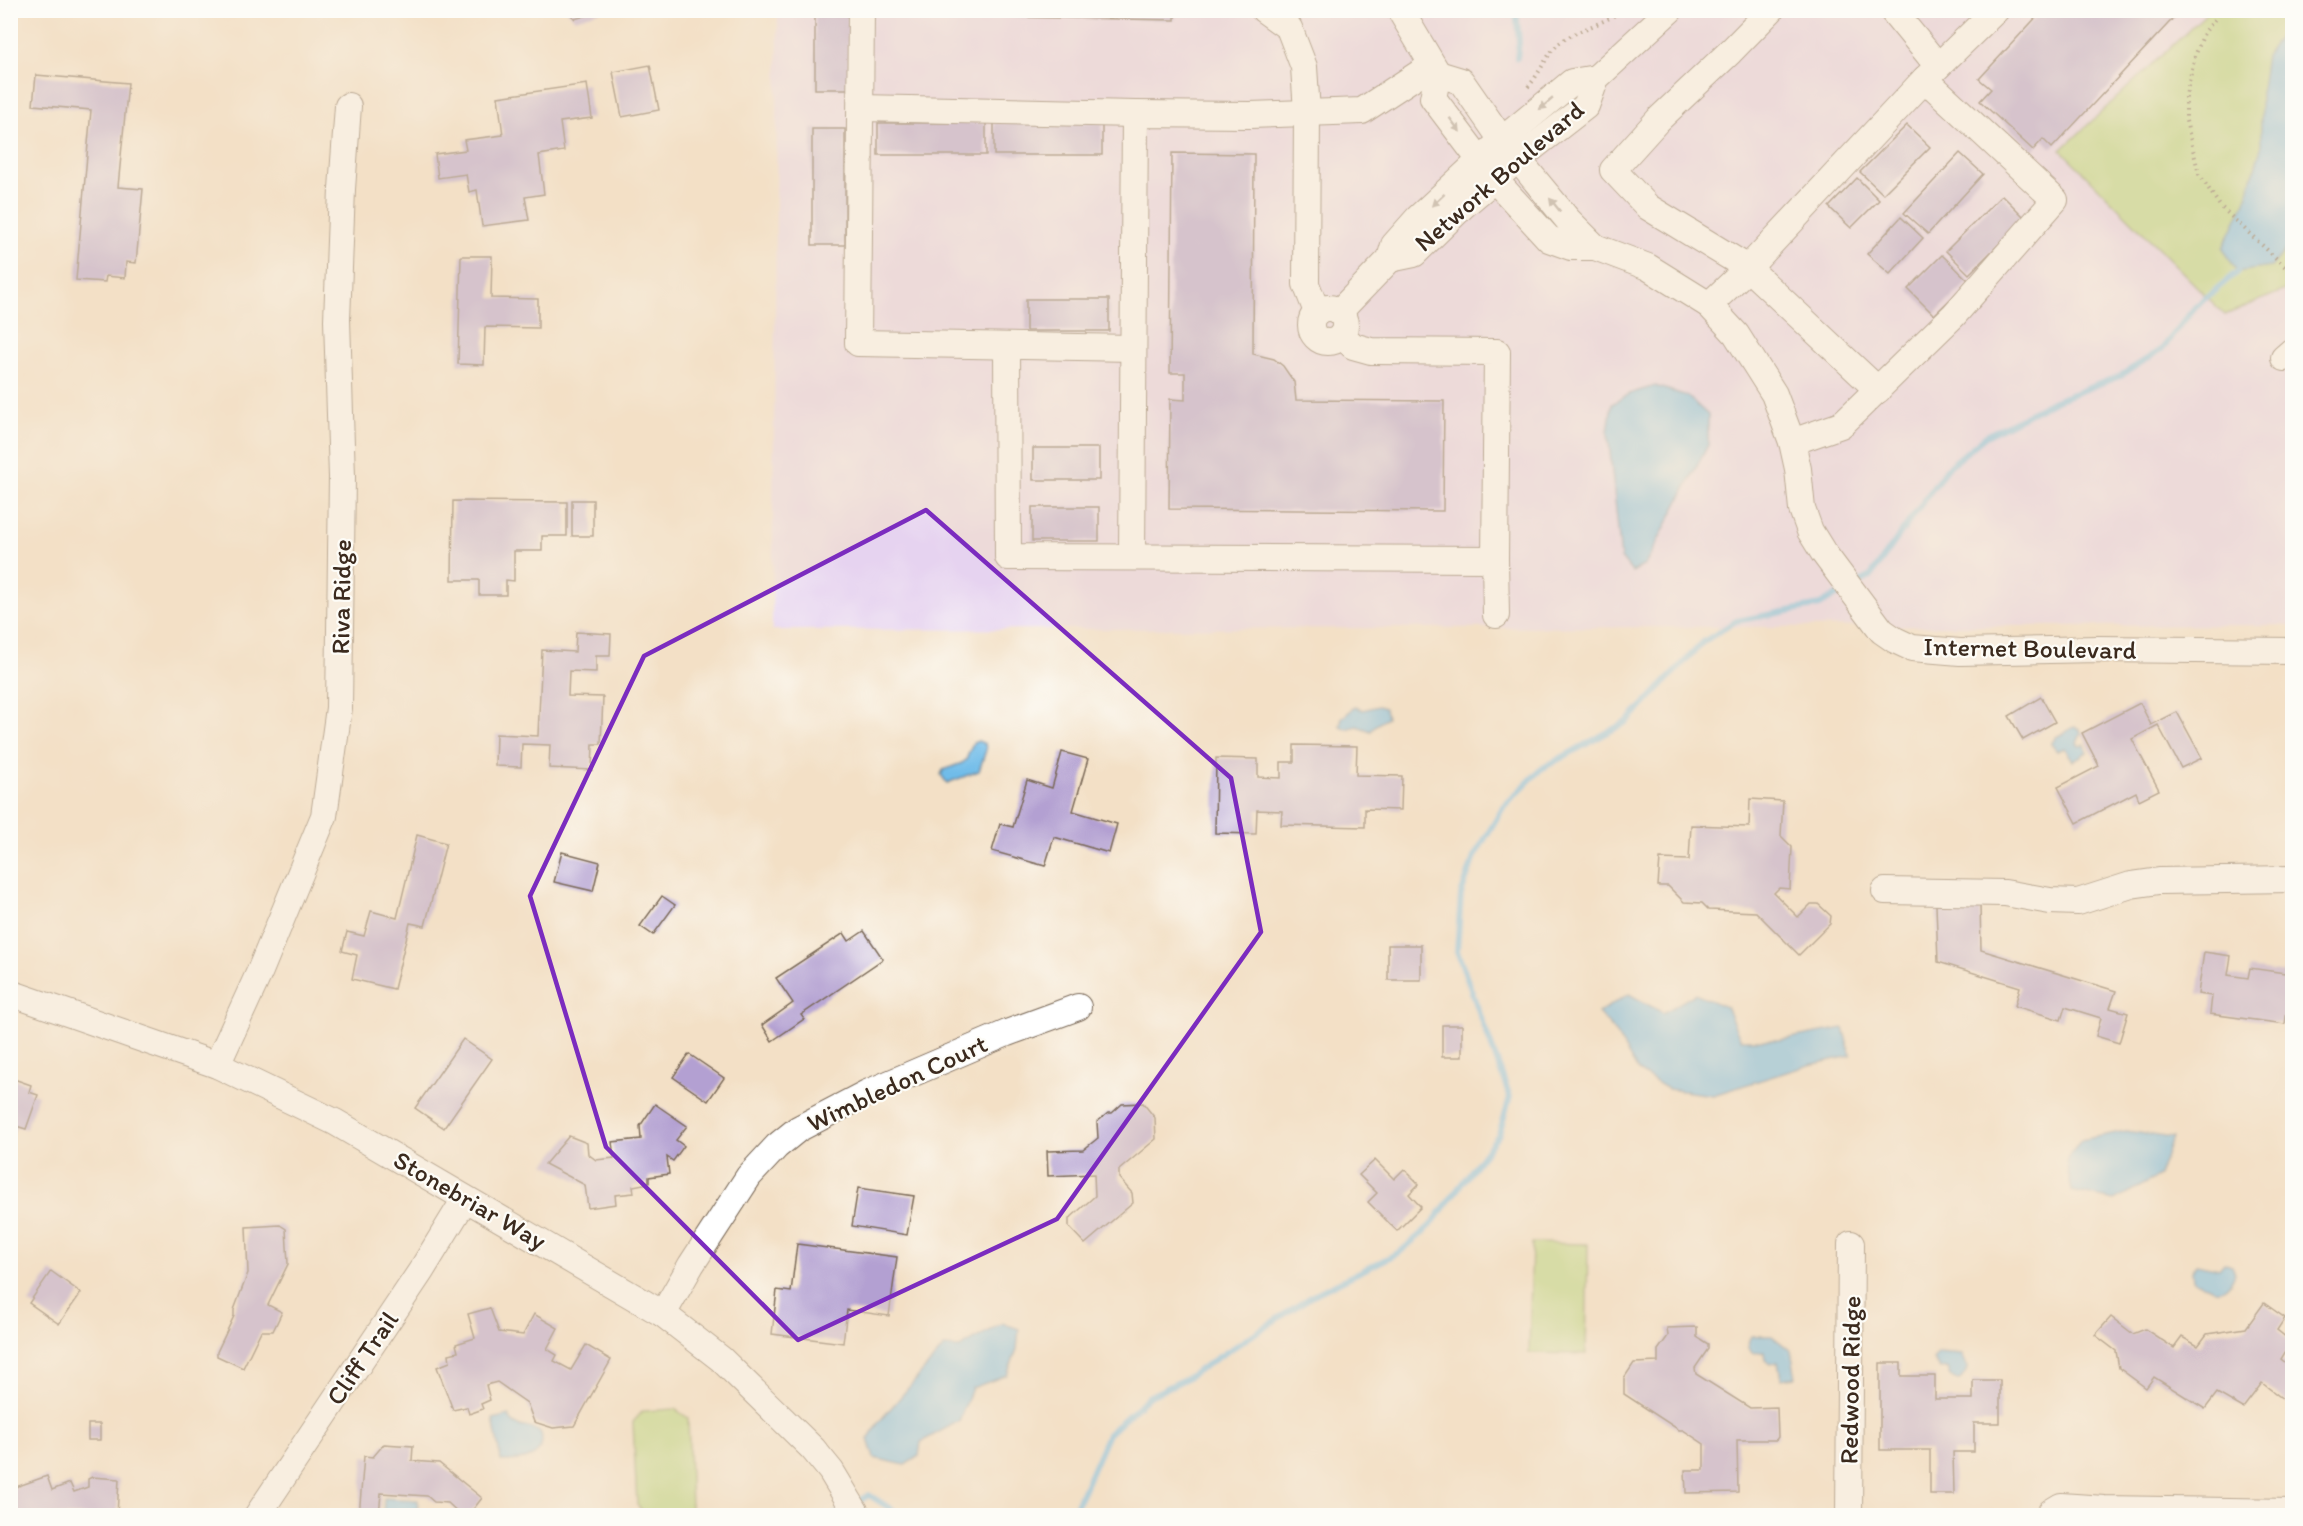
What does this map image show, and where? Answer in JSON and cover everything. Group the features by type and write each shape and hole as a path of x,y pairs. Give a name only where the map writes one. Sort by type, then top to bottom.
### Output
{"street":[{"path":"861,10 858,344 1133,348"},
{"path":"1264,10 1289,28 1304,67 1307,112 1306,284 1353,346 1371,351 1497,352 1496,615"},
{"path":"861,108 1250,116 1362,111 1435,70 1400,10"},
{"name":"Network Boulevard","path":"1332,320 1390,259 1414,254 1464,205 1488,170 1510,150 1586,106 1596,78 1670,10"},
{"path":"1771,10 1658,120 1613,171 1648,207 1748,268 1878,390"},
{"path":"1792,441 1840,425 1954,315 2055,200 1932,72 1892,10"},
{"path":"1709,305 1748,268 1932,72 1996,10"},
{"name":"Internet Boulevard","path":"1595,247 1568,220 1510,150 1461,81 1435,70 1433,98 1488,170 1549,239 1571,247 1595,247 1648,267 1709,305 1736,334 1774,394 1792,441 1798,469 1802,509 1810,531 1882,631 1912,648 1960,652 2098,649 2292,651"},
{"name":"Riva Ridge","path":"217,1065 260,971 324,816 339,708 342,477 337,320 348,106"},
{"path":"1132,558 1135,114"},
{"path":"1007,346 1008,557 1495,560"},
{"path":"1885,891 2005,893 2050,901 2078,902 2131,885 2159,880 2292,879"},
{"name":"Stonebriar Way","path":"10,993 217,1065 339,1124 663,1314 721,1359 813,1449 831,1471 858,1515"},
{"name":"Wimbledon Court","path":"663,1314 691,1265 749,1176 777,1146 798,1129 867,1093 1007,1033 1078,1007"},
{"name":"Cliff Trail","path":"257,1515 421,1272 465,1199"},
{"name":"Redwood Ridge","path":"1849,1515 1851,1244"},
{"path":"2051,1515 2051,1512 2061,1506 2104,1509 2292,1512"}],"path":[{"path":"1521,93 1530,86 1560,43 1577,32 1611,19 1622,10"},
{"path":"2222,10 2204,33 2195,56 2186,95 2186,122 2199,174 2220,206 2292,273"}],"highlighted area":[{"path":"926,510 1231,778 1261,932 1057,1219 798,1340 606,1147 530,896 644,656"}],"shaded area":[{"path":"778,11 2292,11 2292,625 772,630"}],"green space":[{"path":"2209,11 2292,11 2292,287 2225,315 2061,150"},
{"path":"1532,1243 1588,1244 1586,1354 1529,1353"},
{"path":"675,1409 688,1418 691,1508 681,1515 646,1515 637,1505 633,1422 643,1411"}],"water":[{"path":"2292,18 2292,234 2286,249 2271,267 2237,272 2223,248 2245,202 2261,148 2261,89 2266,56"},
{"path":"1655,386 1687,396 1708,415 1708,445 1645,565 1632,572 1621,558 1608,432 1612,404 1629,394"},
{"path":"1378,706 1385,708 1387,718 1371,731 1357,726 1346,729 1340,726 1342,717 1354,708 1363,710"},
{"path":"2074,727 2080,729 2081,734 2077,743 2079,746 2085,745 2087,752 2073,761 2065,748 2057,751 2051,744 2056,737"},
{"path":"978,741 985,744 986,750 979,771 947,783 941,775 943,770 966,760 973,743"},
{"path":"1629,994 1663,1013 1695,994 1726,1007 1741,1040 1780,1040 1843,1028 1851,1056 1809,1065 1713,1095 1668,1089 1638,1071 1614,1030 1598,1013"},
{"path":"2126,1131 2172,1138 2159,1176 2114,1200 2072,1191 2066,1161 2081,1140"},
{"path":"2223,1263 2232,1266 2235,1273 2230,1283 2222,1290 2214,1290 2193,1280 2192,1271 2197,1264 2218,1269"},
{"path":"1002,1323 1019,1329 1017,1349 1007,1375 972,1388 959,1421 921,1442 919,1456 905,1465 874,1458 868,1439 878,1423 944,1347 960,1348"},
{"path":"1751,1336 1772,1336 1791,1351 1796,1377 1781,1379 1778,1362 1771,1364 1765,1360 1764,1352 1752,1353 1748,1345"},
{"path":"1938,1353 1962,1355 1967,1368 1960,1380 1952,1377 1948,1368 1940,1369 1933,1360"},
{"path":"509,1415 514,1423 541,1433 540,1448 531,1457 501,1461 493,1419"},
{"path":"384,1498 418,1500 417,1515 383,1515"}],"building":[{"path":"566,10 602,10 602,11 575,19"},
{"path":"815,10 848,10 848,89 815,89"},
{"path":"901,10 1175,10 1175,20 901,15"},
{"path":"2043,10 2181,10 2052,148 2043,139 2033,150 1980,101 1991,89 1979,79"},
{"path":"650,65 659,110 622,117 613,72"},
{"path":"36,75 128,83 118,187 143,189 136,263 126,262 125,278 106,276 105,282 76,280 91,110 33,105"},
{"path":"587,84 592,118 560,122 564,151 539,155 544,194 525,197 529,220 482,226 477,190 469,192 466,174 438,178 435,154 466,150 464,140 503,135 498,97"},
{"path":"878,123 986,123 986,155 878,155"},
{"path":"994,123 1102,123 1102,155 994,155"},
{"path":"1907,125 1930,147 1883,194 1860,172"},
{"path":"812,129 845,129 845,245 812,245"},
{"path":"1172,153 1254,154 1253,354 1274,359 1283,366 1294,382 1296,400 1444,401 1443,511 1169,509 1170,399 1185,400 1185,373 1170,373"},
{"path":"1960,153 1983,174 1928,234 1904,213"},
{"path":"1857,178 1879,200 1851,228 1829,207"},
{"path":"2002,195 2025,218 1969,274 1946,251"},
{"path":"1901,217 1923,238 1890,274 1867,254"},
{"path":"1942,255 1969,281 1934,315 1908,289"},
{"path":"461,256 492,256 491,298 538,299 538,328 485,327 484,365 458,364"},
{"path":"1026,299 1109,299 1109,331 1026,331"},
{"path":"1033,448 1099,448 1099,480 1033,480"},
{"path":"572,500 593,500 593,536 572,536"},
{"path":"453,501 567,502 567,536 542,536 542,551 514,551 514,581 506,580 506,595 479,595 479,580 452,580"},
{"path":"1032,507 1099,507 1099,541 1032,541"},
{"path":"576,632 611,634 610,656 596,656 596,672 569,671 568,696 603,697 601,744 593,744 592,770 549,768 550,745 522,744 521,767 495,766 496,734 538,736 542,650 575,652"},
{"path":"2041,697 2055,722 2023,740 2009,716"},
{"path":"2140,703 2151,725 2177,712 2202,758 2181,768 2158,725 2132,739 2159,790 2139,800 2136,792 2077,823 2058,787 2099,766 2082,733"},
{"path":"1294,745 1357,746 1356,775 1402,776 1401,810 1365,809 1365,827 1281,825 1282,811 1257,810 1256,834 1215,833 1216,758 1258,759 1258,777 1281,778 1281,762 1294,762"},
{"path":"1062,752 1088,759 1073,811 1117,824 1109,853 1054,837 1045,866 992,851 1000,824 1013,827 1027,780 1052,788"},
{"path":"1750,799 1783,801 1781,836 1792,847 1790,889 1779,888 1774,893 1798,917 1811,904 1818,904 1831,916 1830,924 1799,955 1756,912 1709,910 1702,903 1684,902 1668,886 1658,886 1660,859 1689,860 1691,825 1749,827"},
{"path":"417,835 446,843 425,926 410,923 394,989 352,979 357,955 342,951 347,932 364,936 371,911 397,918"},
{"path":"562,852 600,862 593,891 554,882"},
{"path":"662,896 675,905 653,935 640,926"},
{"path":"1980,904 1981,950 2116,991 2110,1008 2128,1013 2119,1043 2096,1036 2101,1018 2065,1007 2061,1020 2015,1006 2020,987 1938,962 1936,905"},
{"path":"864,931 883,959 801,1015 804,1019 772,1041 762,1025 793,1003 776,978 844,933 849,941"},
{"path":"1388,945 1421,945 1421,980 1388,980"},
{"path":"2204,952 2231,956 2228,975 2248,978 2250,968 2292,974 2292,1012 2287,1011 2285,1024 2210,1014 2212,996 2198,994"},
{"path":"1442,1025 1462,1025 1462,1057 1442,1057"},
{"path":"463,1039 492,1059 444,1128 415,1108"},
{"path":"689,1054 724,1078 708,1101 673,1077"},
{"path":"11,1078 31,1085 29,1092 38,1095 26,1129 16,1126 11,1140"},
{"path":"1143,1103 1155,1118 1156,1139 1119,1170 1119,1178 1132,1193 1133,1203 1085,1244 1069,1227 1069,1219 1095,1196 1094,1174 1048,1176 1047,1151 1083,1150 1098,1138 1097,1122 1108,1113 1112,1113 1122,1104"},
{"path":"655,1104 687,1126 676,1140 684,1146 673,1161 667,1157 669,1174 649,1177 649,1183 633,1186 634,1193 615,1195 616,1204 588,1208 585,1185 545,1164 569,1136 587,1143 588,1154 596,1160 614,1158 612,1142 641,1139 640,1126"},
{"path":"1375,1160 1394,1179 1404,1169 1419,1184 1409,1194 1421,1207 1397,1231 1368,1202 1377,1193 1359,1175"},
{"path":"858,1188 914,1196 907,1235 852,1226"},
{"path":"280,1225 286,1229 288,1264 268,1305 282,1312 273,1331 261,1331 243,1368 217,1356 217,1352 234,1316 234,1310 248,1273 246,1227"},
{"path":"797,1244 897,1257 889,1316 847,1310 843,1343 772,1334 777,1290 791,1292"},
{"path":"51,1271 81,1293 59,1324 29,1303"},
{"path":"2264,1303 2285,1318 2277,1330 2292,1342 2281,1360 2292,1369 2292,1406 2262,1383 2243,1408 2217,1393 2205,1409 2154,1377 2146,1388 2119,1368 2116,1351 2095,1335 2111,1317 2133,1334 2145,1329 2174,1348 2182,1337 2198,1346 2207,1334 2246,1328"},
{"path":"490,1308 499,1332 523,1335 534,1314 558,1328 547,1349 557,1355 554,1361 571,1370 586,1345 611,1360 574,1426 553,1428 534,1422 527,1403 497,1382 486,1385 490,1400 481,1404 483,1409 469,1414 467,1407 453,1410 437,1367 450,1362 449,1354 458,1352 456,1344 475,1338 468,1314"},
{"path":"1697,1327 1697,1337 1708,1344 1708,1349 1695,1368 1696,1374 1750,1408 1777,1407 1778,1437 1776,1440 1737,1440 1738,1492 1686,1493 1685,1470 1704,1470 1704,1444 1624,1394 1624,1378 1634,1363 1658,1362 1658,1350 1668,1336 1667,1328"},
{"path":"1880,1363 1901,1363 1901,1376 1935,1376 1935,1399 1973,1399 1973,1380 2000,1380 2000,1423 1974,1423 1974,1452 1953,1452 1954,1494 1930,1494 1930,1450 1880,1450"},
{"path":"88,1424 100,1424 100,1440 88,1440"},
{"path":"384,1444 413,1446 412,1461 439,1463 482,1498 468,1516 462,1516 448,1503 434,1502 427,1496 381,1493 379,1516 359,1516 364,1456 373,1457"},
{"path":"47,1476 52,1490 70,1483 74,1492 88,1487 88,1479 92,1477 119,1479 117,1516 10,1516 10,1489"}],"waterway":[{"path":"1516,10 1519,42 1517,58"},
{"path":"1854,585 1870,577 1947,468 1986,436 2054,401 2120,376 2161,350 2195,307 2237,272"},
{"path":"1072,1516 1108,1434 1148,1397 1185,1379 1317,1293 1400,1252 1430,1226 1499,1134 1510,1097 1457,951 1461,895 1474,857 1504,806 1541,769 1628,721 1703,642 1736,621 1820,605 1845,590"},
{"path":"856,1503 869,1495 902,1516"},
{"path":"833,1516 847,1507"}]}
